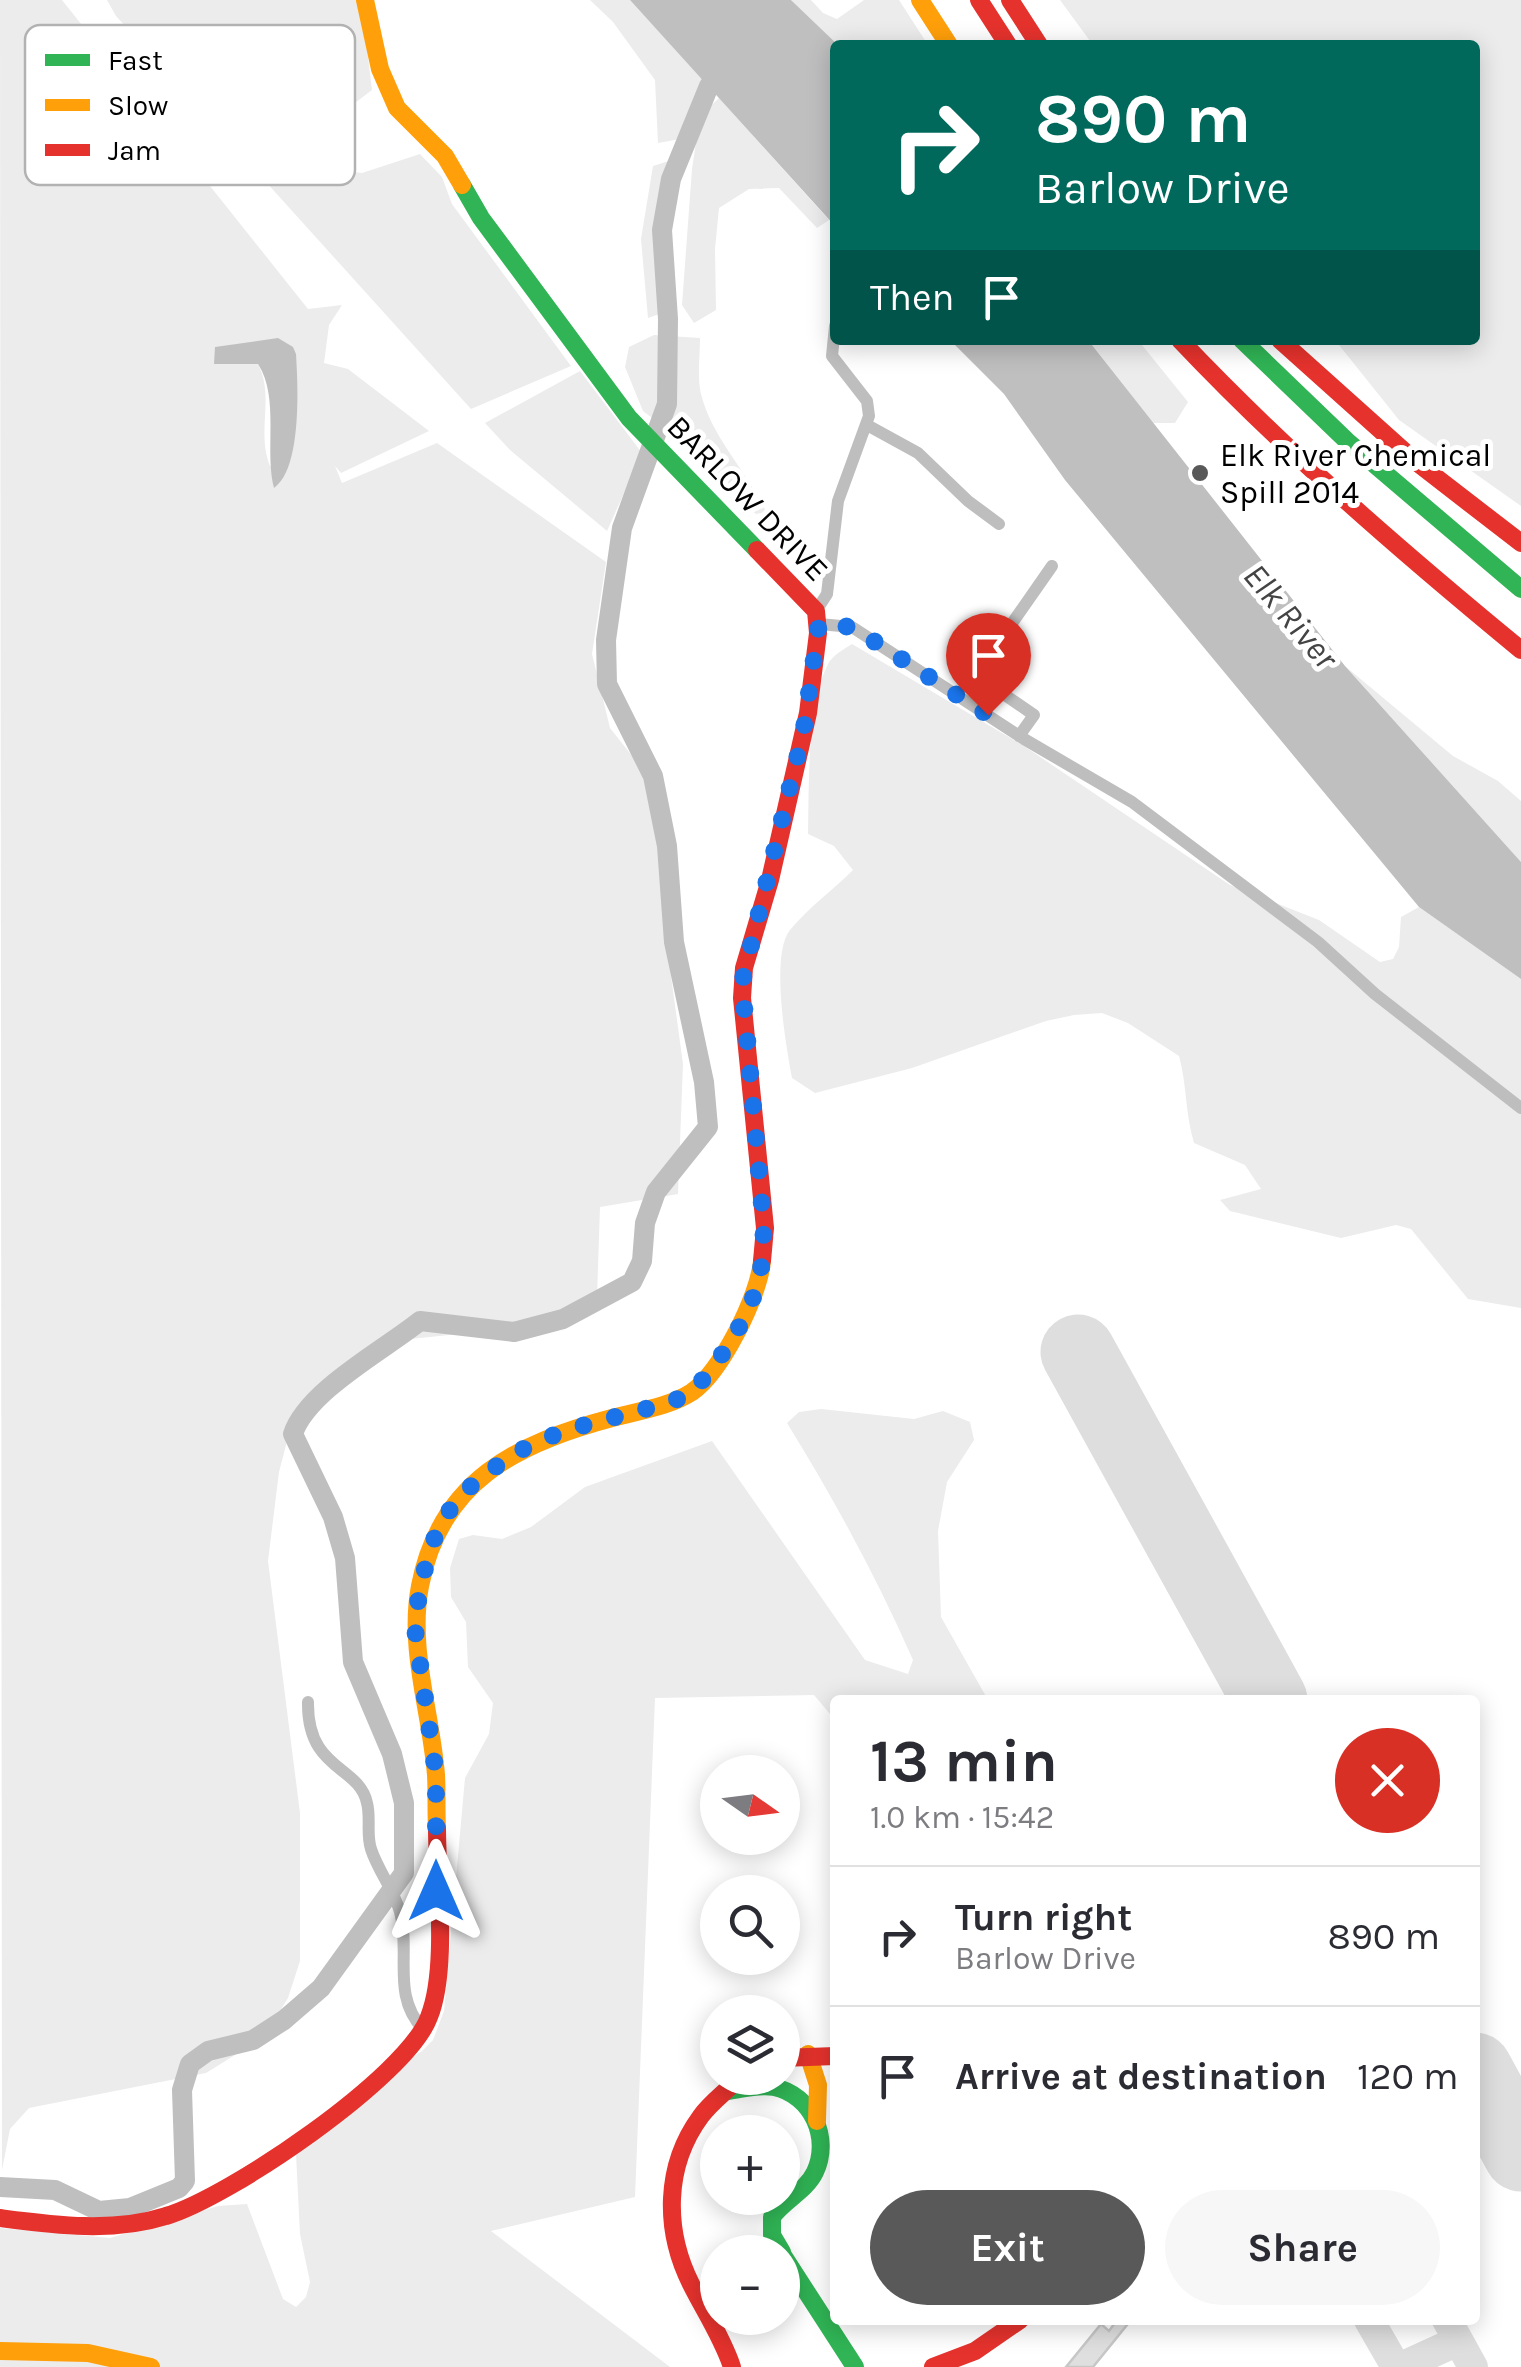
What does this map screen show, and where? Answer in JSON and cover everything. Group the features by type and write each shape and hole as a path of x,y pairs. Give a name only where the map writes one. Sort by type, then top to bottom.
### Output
{"main road":[{"name":"BARLOW DRIVE","path":"365,0 380,69 397,108 444,156 492,232 638,427 818,618"},
{"path":"920,0 946,40"},
{"path":"979,0 1005,40"},
{"path":"1010,0 1036,40"},
{"path":"1185,345 1239,402 1373,526 1521,650"},
{"path":"1247,345 1347,440 1521,589"},
{"path":"1286,345 1415,462 1521,544"},
{"path":"0,2218 89,2228 168,2216 212,2198 379,2078 423,2029 432,2009 438,1973 436,1786 415,1629 430,1545 461,1494 512,1454 563,1431 671,1402 694,1391 723,1356 755,1298 764,1270 765,1241 742,998 744,968 770,880 806,723 818,618"},
{"path":"772,2235 772,2216 814,2175 820,2151 818,2092 808,2054"},
{"path":"800,2055 830,2056"},
{"path":"818,2092 830,2079"},
{"path":"721,2095 689,2135 677,2166 671,2210 682,2265 732,2367"},
{"path":"790,2095 804,2103 817,2121"},
{"path":"800,2281 856,2367"},
{"path":"933,2367 975,2351 1013,2325"},
{"path":"0,2350 88,2354 151,2367"}],"street":[{"path":"818,618 826,594 834,515 867,425 867,401 832,356 833,345"},
{"path":"867,425 918,453 968,502 999,524"},
{"path":"1019,736 1034,715 976,675 1052,566"},
{"name":"BARLOW DRIVE","path":"818,618 852,627 1019,736 1132,802 1318,942 1375,994 1521,1108"},
{"path":"308,1702 310,1730 316,1746 364,1796 371,1849 402,1924 404,1990 409,2011 423,2029"}],"shaded area":[{"path":"0,0 62,0 82,25 25,25 25,185 209,185 308,309 342,305 329,325 324,363 348,369 429,431 341,473 335,466 342,483 437,443 606,562 592,654 610,728 644,771 661,828 668,954 683,1064 678,1194 600,1207 597,1297 536,1332 479,1332 390,1341 346,1372 291,1426 279,1472 268,1561 300,1813 300,1961 288,1998 264,2037 206,2073 29,2108 10,2129 2,2170","holes":["296,354 297,406 286,470 270,466 266,453 265,389 258,364 214,364"]},
{"path":"107,0 361,0 372,90 355,103 355,25 124,25"},
{"path":"590,0 630,0 705,82 680,139 658,143 655,80 613,22"},
{"path":"791,0 811,0 823,13 837,19 864,0 899,0 925,40 833,40"},
{"path":"1060,0 1521,0 1521,506 1399,420 1339,345 1480,345 1480,40 1089,40"},
{"path":"719,98 829,220 817,228 779,188 749,189 719,208 716,310 694,323 682,305 692,169 700,116"},
{"path":"420,154 442,177 452,204 571,366 471,409 269,185 355,185 355,172"},
{"path":"675,159 658,214 657,258 665,312 648,318 641,239 653,166"},
{"path":"654,335 700,338 699,381 706,410 766,512 756,514 722,488 677,437 643,411 625,367 629,347"},
{"path":"1092,345 1142,345 1188,402 1175,423 1153,423"},
{"path":"580,371 642,453 607,531 510,450 485,423"},
{"path":"852,644 1024,746 1230,885 1319,920 1380,962 1393,959 1399,947 1401,917 1419,907 1521,979 1521,1308 1468,1299 1411,1229 1396,1225 1341,1238 1230,1211 1220,1200 1261,1189 1245,1165 1194,1143 1179,1056 1128,1023 1102,1013 1046,1021 912,1068 815,1093 792,1078 781,1001 784,942 797,922 853,870 834,846 808,834 810,747 816,701 828,664"},
{"path":"1345,666 1453,756 1498,781 1521,801 1521,862"},
{"path":"821,1409 914,1419 943,1411 970,1422 974,1440 947,1482 938,1531 941,1617 985,1695 830,1695 830,1714 814,1695 655,1698 635,2197 491,2231 670,2367 0,2367 0,2228 110,2238 218,2206 247,2204 283,2299 296,2307 306,2297 310,2282 300,2234 296,2154 365,2088 422,2051 433,2040 444,2011 465,1778 489,1734 493,1703 468,1667 466,1622 451,1597 450,1568 459,1539 473,1535 502,1539 531,1527 585,1487 712,1441 865,1660 908,1674 913,1660 885,1599 787,1423 799,1412"}],"water":[{"path":"630,0 791,0 833,40 830,220"},
{"path":"278,338 293,347 296,354 297,405 290,463 274,488 265,378 258,364 214,364 215,347"},
{"name":"Elk River","path":"955,345 1092,345 1345,666 1521,862 1521,979 1419,907 1065,480 1004,394"}],"building":[{"path":"1100,2325 1109,2331 1113,2325 1127,2325 1093,2367 1066,2367"}],"waterway":[{"path":"0,2187 55,2190 99,2211 130,2208 179,2188 185,2181 182,2090 190,2064 208,2051 253,2040 321,1988 404,1873 404,1803 392,1754 353,1662 345,1558 333,1517 293,1434 301,1418 348,1372 420,1321 514,1332 563,1319 632,1282 642,1261 645,1223 656,1192 708,1127 704,1082 674,942 667,846 653,776 607,684 606,640 622,528 667,404 668,319 662,230 671,179 709,86"}],"taxiway":[{"path":"1372,2325 1396,2367"},
{"path":"1450,2325 1473,2367"},
{"path":"1401,2367 1458,2341"}],"runway":[{"path":"1078,1352 1267,1695"},
{"path":"1480,2079 1521,2154"}],"traffic: fast":[{"path":"462,185 481,218 629,418 757,550"},
{"path":"1247,345 1347,441 1521,589"},
{"path":"772,2235 772,2217 815,2172 821,2146 815,2120 792,2095"},
{"path":"800,2282 855,2367"}],"traffic: slow":[{"path":"365,0 380,69 397,108 445,156 462,185"},
{"path":"920,0 946,40"},
{"path":"437,1828 436,1775 418,1657 417,1610 430,1550 445,1519 464,1493 515,1454 577,1428 663,1405 692,1392 715,1368 737,1332 754,1293 762,1261"},
{"path":"808,2054 818,2085 817,2121"},
{"path":"0,2351 88,2353 151,2367"}],"traffic: jam":[{"path":"979,0 1005,40"},
{"path":"1010,0 1036,40"},
{"path":"1185,345 1346,500 1521,650"},
{"path":"1286,345 1415,461 1521,543"},
{"path":"757,550 816,611 818,633 808,713 770,880 744,968 742,998 765,1228 762,1261"},
{"path":"0,2218 104,2226 166,2216 194,2205 271,2161 352,2102 387,2071 414,2042 435,1998 440,1950 437,1828"},
{"path":"800,2057 830,2056"},
{"path":"721,2095 689,2135 674,2177 672,2198 682,2263 732,2367"},
{"path":"933,2367 975,2351 1013,2325"}],"place":[{"name":"Elk River Chemical Spill 2014","path":"1200,473"}],"route":[{"path":"436,1891 436,1774 415,1629 420,1585 438,1527 461,1494 512,1454 563,1431 671,1402 694,1391 733,1340 755,1298 764,1270 764,1228 742,982 803,734 819,624 852,627 988,715"}]}
